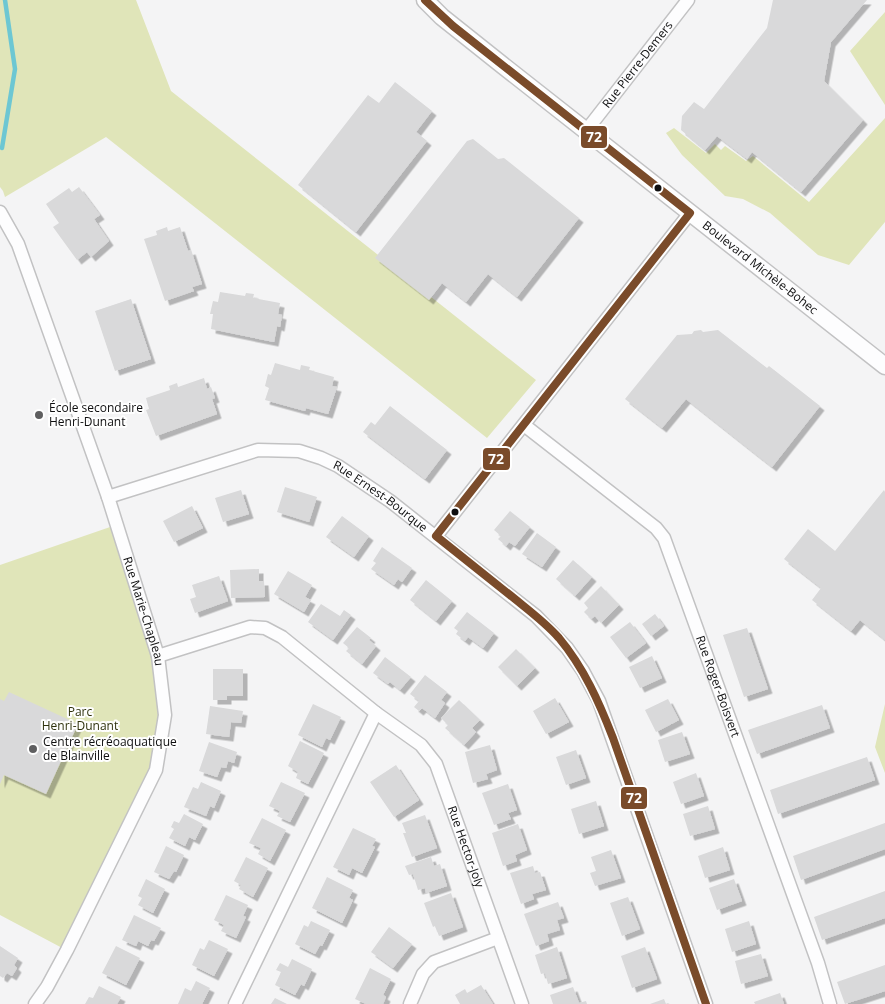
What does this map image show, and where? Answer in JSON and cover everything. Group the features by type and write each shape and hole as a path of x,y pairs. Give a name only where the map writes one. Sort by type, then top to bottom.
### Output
{"street":[{"name":"Boulevard Michèle-Bohec","path":"425,0 458,30 885,366"},
{"name":"Rue Pierre-Demers","path":"586,131 688,0"},
{"name":"Rue Marie-Chapleau","path":"0,212 18,244 108,497 158,656 165,715 156,770 67,950 47,987 35,1004"},
{"path":"436,536 690,213"},
{"name":"Rue Roger-Boisvert","path":"524,425 656,528 664,538 815,954 830,1004"},
{"name":"Rue Ernest-Bourque","path":"108,497 258,450 299,451 338,466 436,536 547,626 567,648 599,700 706,1004"},
{"name":"Rue Hector-Joly","path":"158,656 250,627 265,628 282,637 376,713 421,745 436,764 522,1004"},
{"path":"235,1004 376,713"},
{"path":"410,1004 424,974 434,962 498,938"}],"green space":[{"path":"0,0 136,0 171,91 536,380 487,438 106,137 5,197 0,187"},
{"path":"885,12 885,105 850,51"},
{"path":"885,118 885,222 849,265 818,255 770,213 743,199 725,196 682,155 666,133 674,128 706,153 715,144 721,150 725,146 746,161 753,156 809,202"},
{"name":"Parc Henri-Dunant","path":"113,526 157,657 162,712 157,765 66,950 0,915 0,565"},
{"path":"885,704 885,773 875,747"}],"building":[{"path":"773,0 867,0 831,42 824,81 863,120 801,192 752,152 747,159 717,136 705,150 681,130 682,116 694,102 704,109 767,28"},
{"path":"395,82 432,111 416,132 427,141 356,232 298,185 368,95 379,103"},
{"path":"473,139 498,159 504,158 579,218 517,297 488,274 466,302 442,283 429,300 375,258 467,141"},
{"path":"79,187 100,215 94,219 109,241 91,257 87,252 77,260 53,227 59,223 46,204 69,188 72,192"},
{"path":"167,227 168,231 180,227 188,251 191,250 202,284 192,287 194,291 165,301 144,239 157,235 156,231"},
{"path":"220,292 245,296 246,293 254,294 253,298 280,303 278,314 282,315 280,327 277,326 274,342 211,329 213,314 210,314 213,301 218,302"},
{"path":"131,299 151,359 115,371 95,311"},
{"path":"701,330 703,332 718,330 767,368 769,366 820,406 772,467 686,399 662,428 625,399 677,335 692,334 694,331"},
{"path":"275,363 300,370 301,365 310,367 309,370 334,377 332,386 337,387 328,414 306,408 305,411 265,400 269,388 265,386 268,374 271,375"},
{"path":"204,378 207,389 211,387 215,398 212,399 217,414 156,436 146,410 149,409 146,398 170,390 169,386 177,383 178,387"},
{"path":"390,406 447,450 425,479 363,432 371,422 375,425"},
{"path":"285,487 317,497 309,522 277,512"},
{"path":"241,490 249,514 223,522 215,498"},
{"path":"884,490 885,640 860,620 851,631 812,600 821,588 784,559 808,529 835,551"},
{"path":"192,506 203,528 174,542 163,521"},
{"path":"510,511 530,527 515,546 509,542 506,546 498,539 501,536 494,530"},
{"path":"342,516 369,536 354,557 326,537"},
{"path":"537,533 556,547 542,567 522,554"},
{"path":"382,547 412,568 402,582 398,579 394,585 371,569 376,563 373,561"},
{"path":"573,560 592,577 575,596 556,579"},
{"path":"259,569 259,581 264,581 265,597 231,598 230,570"},
{"path":"288,571 312,585 305,597 311,600 304,612 274,594"},
{"path":"219,576 228,601 195,613 190,599 196,597 192,585"},
{"path":"426,580 452,601 436,621 410,600"},
{"path":"601,586 619,605 601,623 595,616 591,619 584,612 588,608 584,603"},
{"path":"321,604 340,616 344,610 351,615 333,640 308,622"},
{"path":"467,612 494,633 483,648 468,637 465,641 456,634 458,631 454,628"},
{"path":"655,614 664,626 651,636 642,624"},
{"path":"630,622 646,643 626,658 610,637"},
{"path":"357,627 371,638 369,640 376,646 362,664 346,651 349,648 343,643"},
{"path":"747,628 768,689 744,697 723,635"},
{"path":"516,649 535,668 517,686 498,667"},
{"path":"652,656 662,678 640,688 629,667"},
{"path":"385,657 411,677 400,690 373,673"},
{"path":"213,669 243,669 243,696 227,696 227,700 213,700"},
{"path":"425,675 447,692 441,700 445,703 435,718 422,708 419,711 414,707 419,701 410,694"},
{"name":"Centre récréoaquatique de Blainville","path":"9,692 78,724 46,794 4,775 0,784 0,699 4,701"},
{"path":"555,698 569,722 546,734 533,711"},
{"path":"668,699 679,720 656,732 645,710"},
{"path":"459,700 480,720 472,728 476,732 464,745 445,728 448,725 441,718"},
{"path":"313,704 341,717 330,740 326,738 322,747 298,735"},
{"path":"822,705 830,728 757,754 748,730"},
{"path":"210,706 243,711 241,723 231,722 229,737 206,734"},
{"path":"682,732 690,754 665,762 658,740"},
{"path":"300,741 324,753 308,784 296,778 298,772 288,766"},
{"path":"209,742 237,752 234,763 228,761 226,768 221,767 217,777 199,771"},
{"path":"490,745 497,770 486,774 488,779 473,783 465,752"},
{"path":"576,750 586,778 566,785 556,757"},
{"path":"867,757 875,780 778,814 770,790"},
{"path":"396,765 419,800 394,817 370,782"},
{"path":"696,773 704,796 681,804 673,782"},
{"path":"201,782 221,791 214,808 210,806 206,816 184,807 193,787 198,789"},
{"path":"281,782 305,793 290,822 277,816 280,811 269,806"},
{"path":"508,784 517,810 508,813 511,819 494,825 482,793"},
{"path":"596,801 604,826 579,834 571,809"},
{"path":"708,806 715,829 690,836 683,814"},
{"path":"184,814 203,824 195,840 189,837 185,846 169,838 174,829 171,827 174,821 179,823"},
{"path":"425,815 437,848 412,857 403,833 406,833 402,823"},
{"path":"262,818 286,830 270,861 258,854 261,848 249,843"},
{"path":"885,823 885,849 801,880 793,856"},
{"path":"518,824 527,850 515,855 517,861 503,866 492,833"},
{"path":"353,828 376,839 372,846 375,847 362,873 352,868 349,875 333,867"},
{"path":"166,846 184,855 176,872 174,871 169,879 154,872"},
{"path":"723,847 730,870 705,878 698,856"},
{"path":"611,850 621,878 595,886 590,873 596,871 591,857"},
{"path":"246,857 268,868 253,897 239,889 241,885 234,881"},
{"path":"431,857 434,866 440,864 447,886 426,893 425,888 418,890 413,874 409,875 405,866"},
{"path":"533,866 535,873 540,872 546,890 532,894 534,899 521,904 510,873"},
{"path":"327,877 353,890 349,898 353,900 342,923 312,908"},
{"path":"146,879 165,889 153,913 138,905 142,898 138,896"},
{"path":"734,879 742,901 717,910 709,888"},
{"path":"885,891 885,918 822,940 814,917"},
{"path":"451,893 463,927 439,936 435,926 433,927 424,903"},
{"path":"226,895 248,905 243,916 246,917 236,938 221,931 224,925 214,920"},
{"path":"628,897 640,929 622,936 610,903"},
{"path":"558,902 564,918 557,920 560,930 547,934 549,941 536,946 524,914"},
{"path":"134,915 161,928 154,941 151,940 148,946 138,941 136,946 122,940"},
{"path":"311,921 330,930 322,946 320,945 315,954 295,944 304,925 308,927"},
{"path":"749,921 756,944 732,952 725,929"},
{"path":"389,927 412,944 393,968 371,952"},
{"path":"209,940 228,949 214,976 192,965 200,948 204,950"},
{"path":"0,946 18,958 14,965 17,968 12,976 7,973 3,978 0,976"},
{"path":"116,946 140,958 126,985 102,973"},
{"path":"557,947 567,978 548,984 545,973 541,974 535,955"},
{"path":"645,947 657,979 632,988 621,956"},
{"path":"761,954 768,976 741,984 735,961"},
{"path":"292,959 312,969 304,986 301,984 295,995 275,985 281,972 276,970 280,963 288,967"},
{"path":"885,965 885,991 845,1004 837,982"},
{"path":"370,968 391,979 383,995 386,997 383,1004 366,1004 355,999"},
{"path":"196,981 210,988 202,1004 178,1004 185,988 191,991"},
{"path":"481,985 493,1004 460,1004 455,995 465,989 467,993"},
{"path":"99,986 121,997 117,1004 85,1004 89,997 93,998"},
{"path":"573,987 579,1003 586,1001 587,1004 553,1004 550,995"},
{"path":"780,993 784,1004 755,1004 754,1002"},
{"path":"275,998 287,1004 271,1004"},
{"path":"664,999 666,1004 650,1004"}],"waterway":[{"path":"2,148 15,69 5,0"}],"transit line":[{"name":"72","path":"425,0 453,26 690,213 436,536 548,626 568,649 583,673 613,738 706,1004"}],"place":[{"name":"École secondaire Henri-Dunant","path":"39,415"},
{"name":"Centre récréoaquatique de Blainville","path":"33,749"}]}
